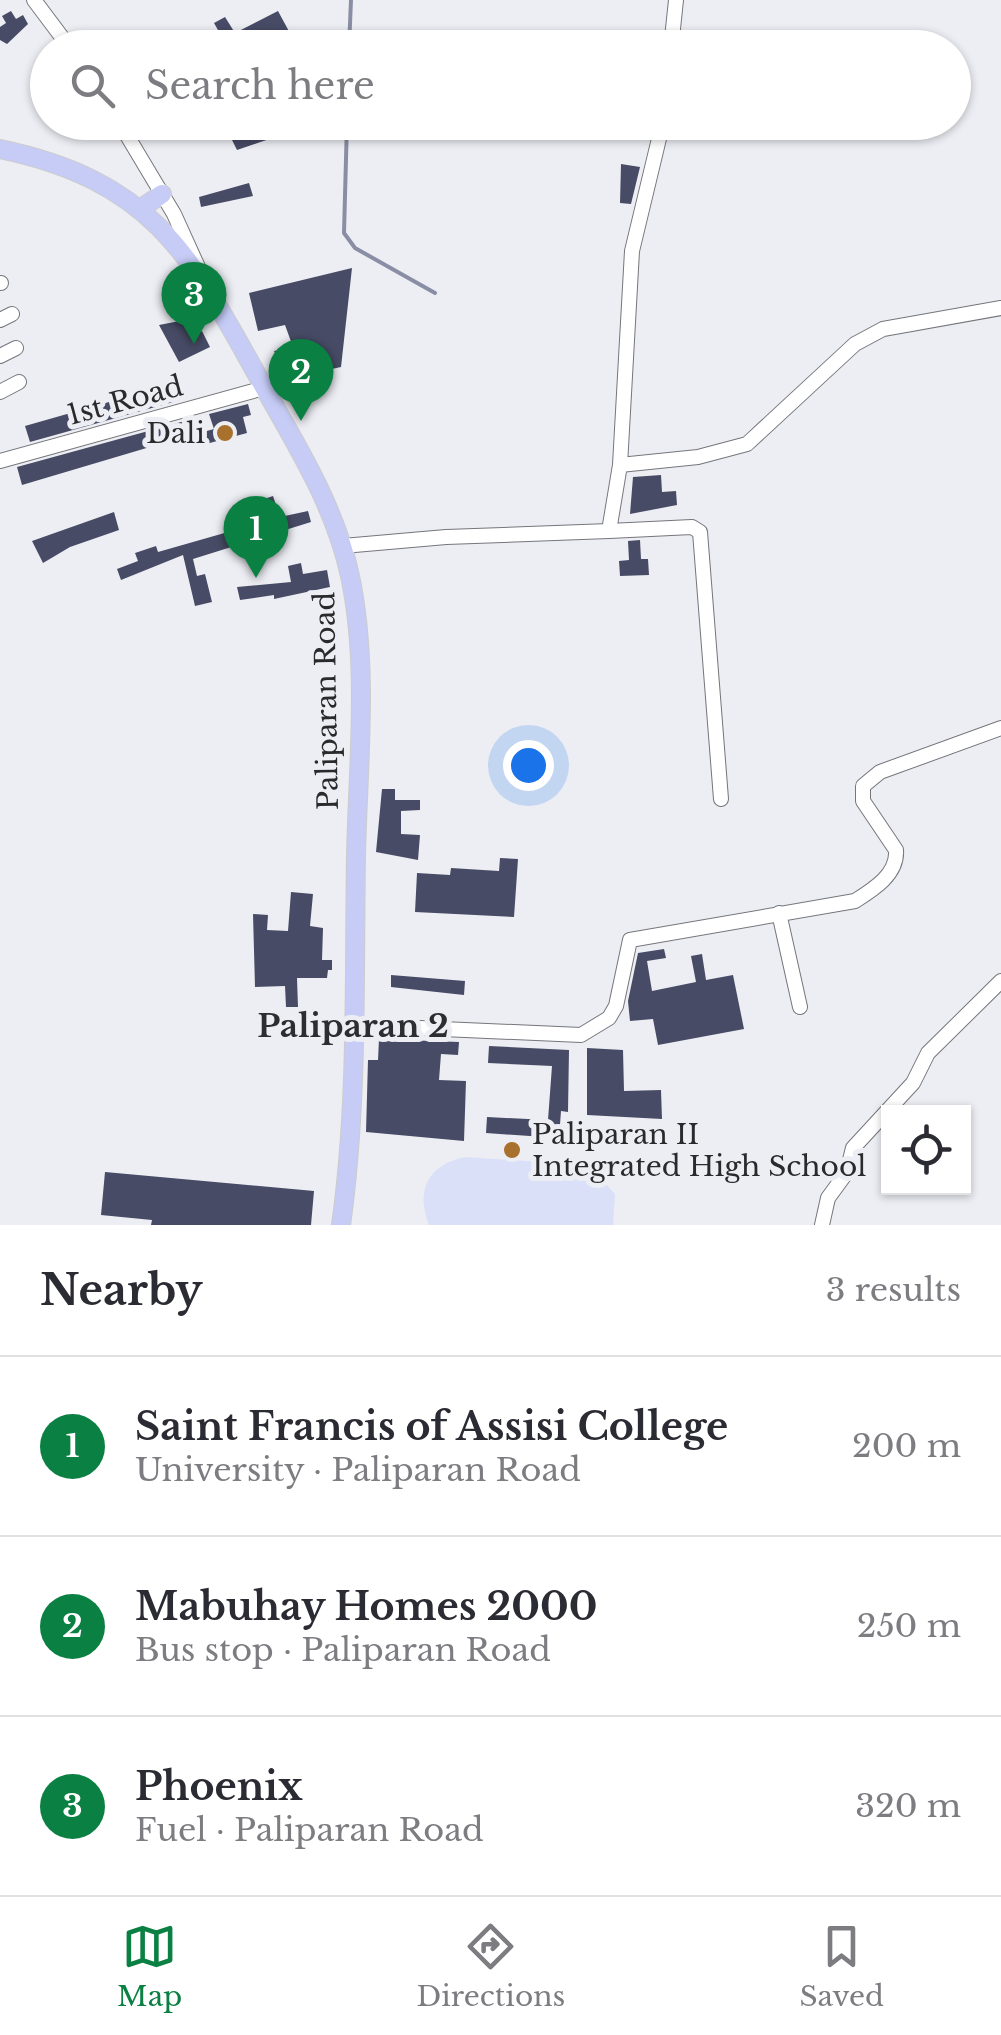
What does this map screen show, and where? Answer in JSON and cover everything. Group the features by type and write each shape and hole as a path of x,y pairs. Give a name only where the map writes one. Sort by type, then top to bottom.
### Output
{"main road":[{"name":"Paliparan Road","path":"0,150 56,163 140,209 200,271 323,494 343,546 356,620 360,690 352,1025 341,1225"},
{"path":"140,209 162,194"}],"street":[{"path":"34,0 56,30"},
{"path":"673,30 676,0"},
{"path":"130,140 200,271"},
{"path":"609,531 620,465 632,251 659,140"},
{"path":"620,465 698,457 748,444 855,344 883,329 1001,308"},
{"path":"0,356 16,348"},
{"path":"0,392 19,382"},
{"name":"1st Road","path":"0,461 264,388"},
{"path":"343,546 446,537 692,527 700,532 721,798"},
{"path":"352,1025 581,1035 609,1018 616,1006 630,940 856,901 894,867 892,840 862,801 862,786 870,778 1001,728"},
{"path":"779,913 800,1006"},
{"path":"822,1225 828,1198 847,1172 853,1148 913,1083 936,1044 1001,982"}],"shaded area":[{"path":"465,1157 589,1165 615,1194 613,1225 429,1225 424,1201 428,1181 442,1166"}],"building":[{"path":"11,11 16,19 23,15 28,24 7,44 0,40 0,27 6,23 2,16"},
{"path":"278,11 288,30 241,30"},
{"path":"225,17 233,30 218,30 214,23"},
{"path":"232,140 266,140 237,150"},
{"path":"621,164 640,167 631,204 620,203"},
{"path":"249,183 253,196 201,207 199,197"},
{"path":"352,268 341,367 327,370 329,385 299,396 274,351 293,347 285,325 258,331 249,293"},
{"path":"190,319 193,336 202,331 210,347 179,362 159,325"},
{"path":"179,382 184,399 30,442 25,426"},
{"path":"248,404 251,415 243,417 247,433 206,444 203,432 214,429 209,414"},
{"path":"192,419 197,433 22,485 17,467"},
{"path":"661,475 662,492 676,491 677,505 630,514 633,477"},
{"path":"273,496 280,517 308,511 311,522 193,559 197,576 205,574 212,602 195,606 183,555 121,580 117,569 138,561 135,553 156,546 158,552 256,524 250,504"},
{"path":"114,512 119,530 70,547 43,563 32,541"},
{"path":"640,540 641,559 648,559 649,575 620,576 619,561 629,560 628,541"},
{"path":"301,563 303,574 327,570 330,587 274,599 274,595 240,600 237,587 291,582 288,566"},
{"path":"382,789 395,789 395,800 420,800 420,810 401,811 401,834 420,835 418,860 376,852"},
{"path":"500,858 518,859 514,917 415,912 417,873 450,875 451,868 499,871"},
{"path":"291,892 313,894 310,926 323,928 322,960 332,960 327,978 297,978 298,1007 286,1007 285,986 255,987 253,914 268,915 267,930 288,931"},
{"path":"664,949 666,958 647,961 652,991 696,982 691,956 702,954 706,980 733,975 744,1029 658,1045 653,1019 630,1021 628,1001 638,953"},
{"path":"391,975 465,981 464,995 391,987"},
{"path":"379,1039 459,1042 458,1055 441,1054 439,1080 466,1081 464,1141 366,1132 368,1060 378,1060"},
{"path":"489,1046 569,1050 568,1112 561,1111 559,1138 486,1133 487,1117 548,1120 552,1066 488,1063"},
{"path":"587,1048 623,1050 624,1091 661,1090 662,1119 587,1115"},
{"path":"105,1172 314,1191 311,1225 151,1225 152,1220 101,1215"}],"waterway":[{"path":"350,30 351,0"},
{"path":"347,140 344,233 355,248 435,293"}],"place":[{"name":"Phoenix","path":"194,344"},
{"name":"Mabuhay Homes 2000","path":"301,421"},
{"name":"Dali","path":"225,433"},
{"name":"Saint Francis of Assisi College","path":"256,578"},
{"name":"Paliparan II Integrated High School","path":"512,1150"}],"district":[{"name":"Paliparan 2","path":"353,1026"}]}
